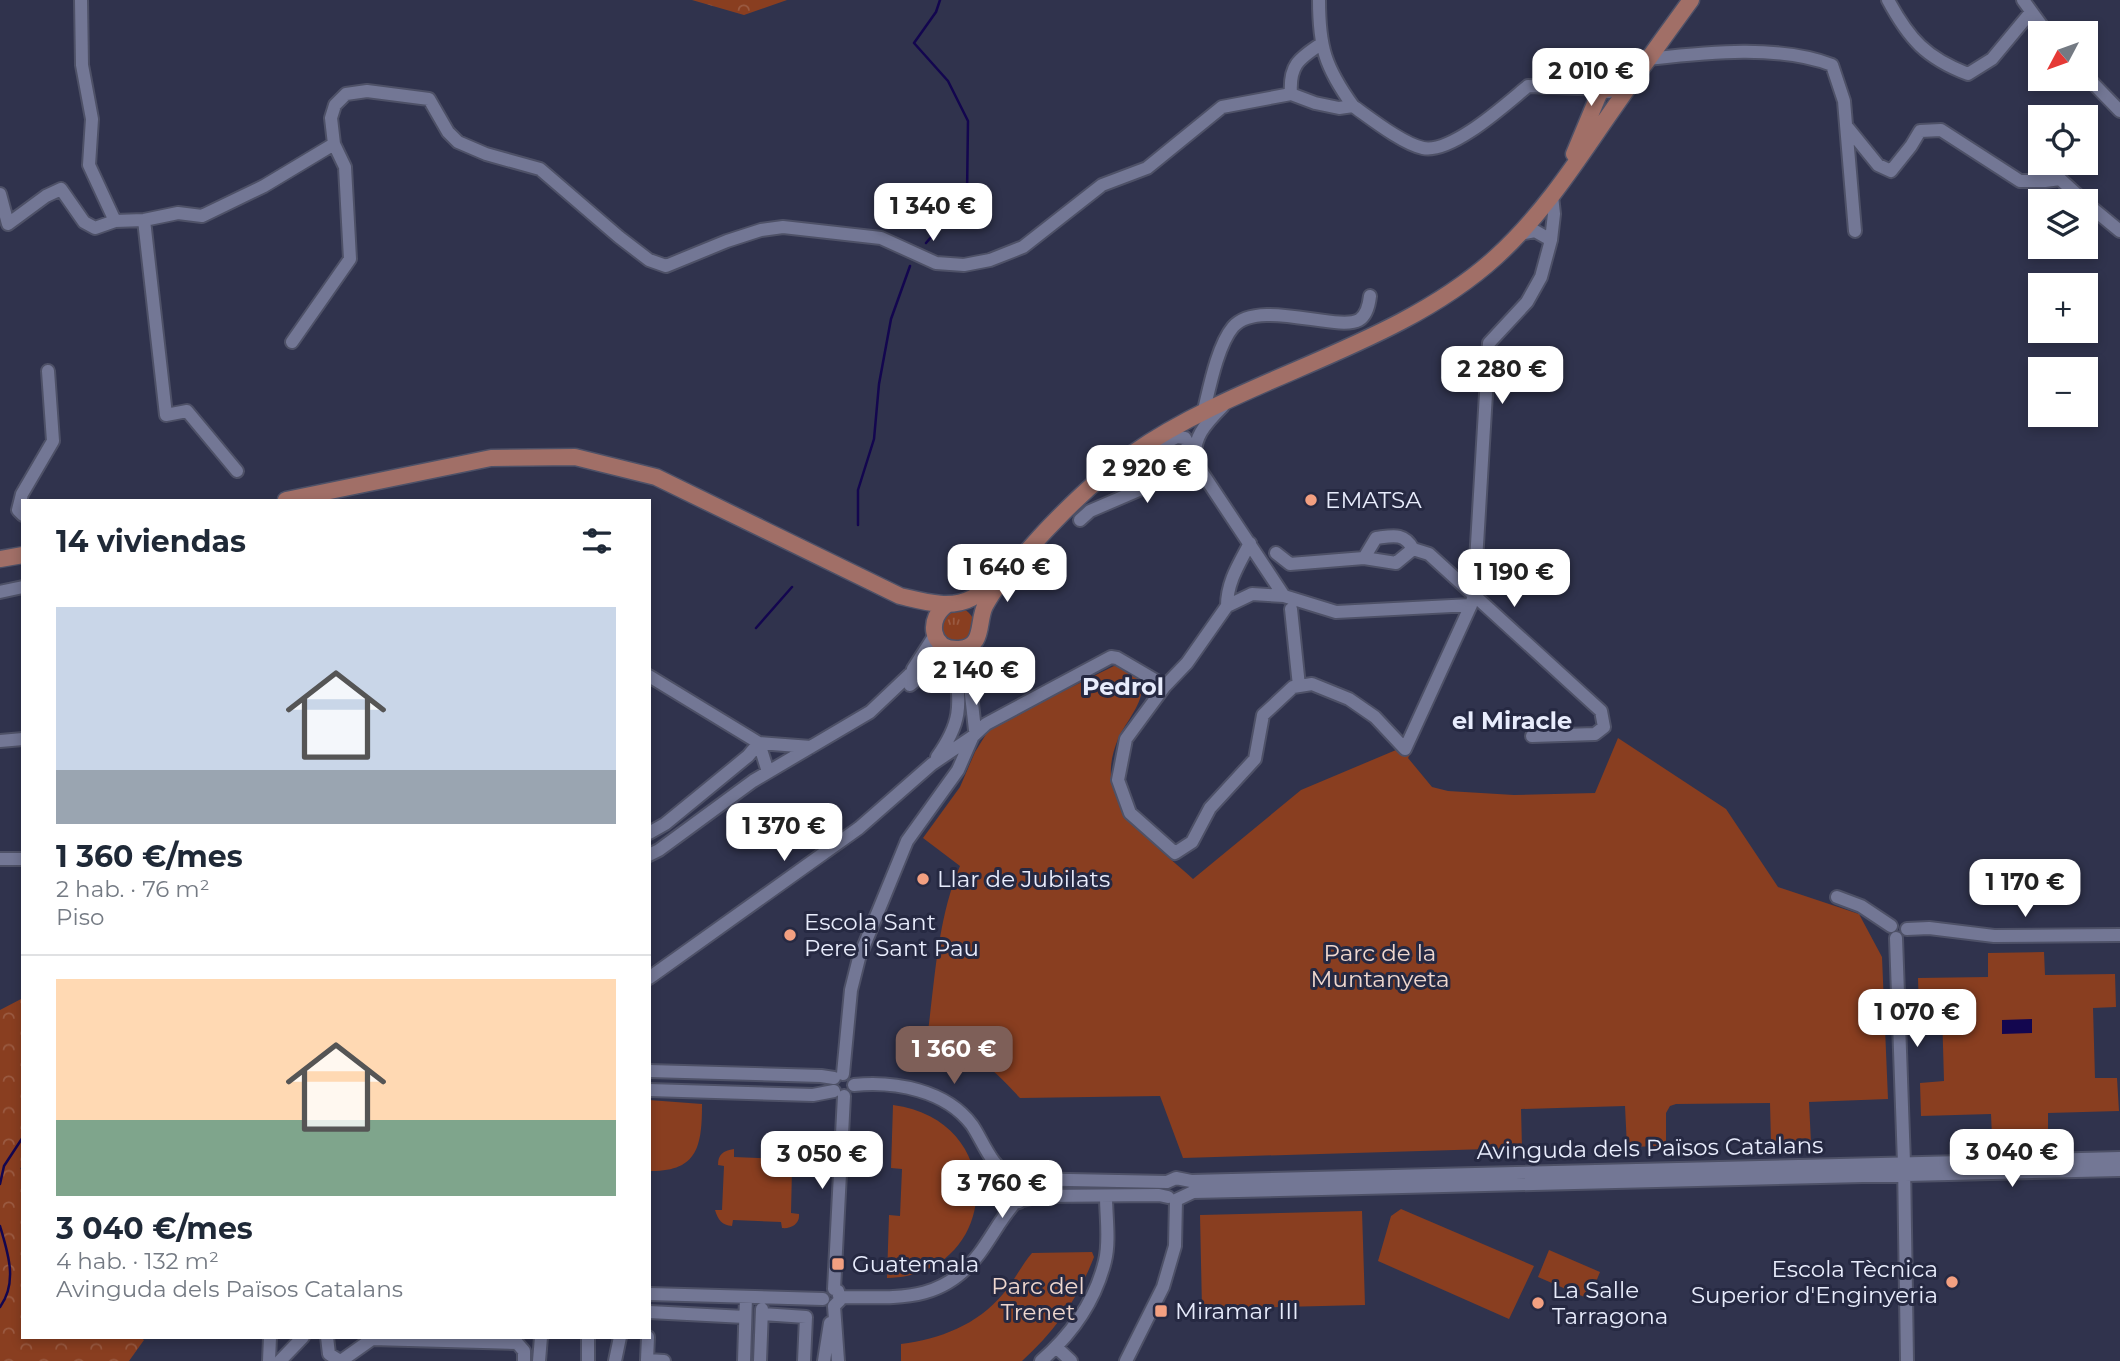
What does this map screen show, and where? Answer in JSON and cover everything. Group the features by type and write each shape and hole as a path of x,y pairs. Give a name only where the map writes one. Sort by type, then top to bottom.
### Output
{"main road":[{"path":"900,596 927,620 949,648 962,649 973,643 978,638 983,608 1005,574 1054,522 1114,467 1157,437 1428,306 1483,269 1520,234 1552,196 1691,0"},
{"path":"1565,178 1598,92 1614,88 1648,59"},
{"path":"291,499 491,458 575,457 656,477 900,596 935,604 954,603 972,598 1005,574"},
{"path":"0,559 21,555"},
{"path":"934,632 936,614 954,603 974,609 981,623"}],"street":[{"path":"81,0 82,65 92,118 89,165 115,221"},
{"path":"1319,0 1321,44 1327,64 1353,106 1394,134 1423,148 1437,146 1472,132 1528,86 1598,92 1618,103"},
{"path":"1888,0 1918,46 1950,67 1968,74 1992,60 2031,12"},
{"path":"2023,0 2038,21"},
{"path":"1291,94 1290,79 1294,65 1321,44"},
{"path":"1648,59 1710,52 1818,59 1832,65 1844,101 1855,231"},
{"path":"2098,88 2120,111"},
{"path":"292,342 350,259 345,166 334,144 331,118 335,105 346,94 367,91 429,99 448,132 458,142 486,154 540,169 619,237 649,260 666,267 727,241 761,230 783,228 881,238 936,263 964,265 990,260 1023,247 1102,185 1147,169 1222,107 1291,94 1339,108 1353,106"},
{"path":"1847,127 1878,165 1891,171 1920,131 1941,130 2020,181 2060,179 2071,189"},
{"path":"0,194 8,224 46,196 61,189 85,222 95,228 115,221 144,220 178,213 202,216 264,186 334,144"},
{"path":"1472,600 1336,612 1284,596 1252,594 1227,606 1187,663 1165,686 1126,739 1118,780 1130,813 1175,853 1192,842 1210,808 1255,759 1263,715 1293,687 1312,684 1349,698 1375,717 1405,749 1472,600 1489,343 1527,302 1541,276 1551,240 1552,196"},
{"path":"2098,213 2120,231"},
{"path":"1538,214 1553,221"},
{"path":"1538,214 1551,240"},
{"path":"144,220 166,415 187,411 237,471"},
{"path":"1520,234 1535,231 1551,240"},
{"path":"1203,414 1218,357 1233,327 1248,318 1294,315 1348,323 1360,319 1368,310 1370,296"},
{"path":"21,512 18,510 22,494 53,441 48,370"},
{"path":"1114,467 1177,437 1190,437 1200,431 1227,402"},
{"path":"1200,431 1194,453 1197,465 1284,596"},
{"path":"1178,474 1189,447 1184,437"},
{"path":"1080,520 1090,511 1197,465"},
{"path":"1364,558 1376,538 1401,536 1409,541 1413,548 1429,554 1472,600 1601,711 1604,727 1595,734 1532,736"},
{"path":"1227,606 1231,579 1250,543"},
{"path":"1276,553 1290,564 1364,558 1396,563 1413,548"},
{"path":"0,592 21,587"},
{"path":"1292,609 1299,686"},
{"path":"909,675 934,632"},
{"path":"952,772 958,770 967,732 967,659 973,643"},
{"path":"651,854 768,772 870,712 909,675 949,648 954,657 958,686 958,717 967,732"},
{"path":"932,764 967,732 1111,657 1118,658 1165,686"},
{"path":"886,699 933,671 946,672 958,686"},
{"path":"651,677 759,743 811,747"},
{"path":"651,977 859,828 967,732"},
{"path":"824,1361 832,1299 839,1085 851,990 859,958 907,841 952,772 967,732"},
{"path":"0,741 21,740"},
{"path":"759,743 768,772"},
{"path":"651,832 665,824 748,756 759,743"},
{"path":"932,764 944,760 951,763 952,772"},
{"path":"0,859 21,859"},
{"path":"1837,897 1861,906 1891,926"},
{"path":"1891,926 1900,921 1905,923 1908,929"},
{"path":"1891,926 1890,933 1896,938 1907,1361"},
{"path":"1908,929 1929,928 1994,936 2120,935"},
{"path":"1896,938 1904,936 1908,929"},
{"path":"651,1071 811,1076 839,1085"},
{"path":"811,1076 813,1095"},
{"path":"651,1090 813,1095 851,1078 854,1085 871,1084 920,1090 942,1098 960,1111 990,1156 1026,1189 973,1262 942,1286 912,1297 832,1299 651,1294"},
{"name":"Avinguda dels Països Catalans","path":"1018,1202 1039,1196 1175,1197 1193,1192 1904,1169 2120,1158"},
{"name":"Avinguda dels Països Catalans","path":"1182,1181 1904,1169 2120,1170"},
{"path":"1018,1202 1002,1201 997,1191 1001,1181 1016,1178 1167,1182 1176,1178 1182,1181 1186,1190 1175,1197"},
{"path":"1167,1182 1164,1188 1175,1197"},
{"path":"1041,1361 1056,1347 1091,1302 1105,1260 1106,1196"},
{"path":"1126,1361 1163,1287 1175,1246 1175,1197"},
{"path":"744,1361 746,1297"},
{"path":"760,1361 762,1297"},
{"path":"832,1299 838,1361"},
{"path":"651,1312 745,1317"},
{"path":"762,1314 806,1317 804,1361"},
{"path":"270,1339 270,1361"},
{"path":"280,1361 301,1339"},
{"path":"328,1339 335,1359 372,1339 517,1343 524,1351 524,1361"},
{"path":"540,1361 541,1339"},
{"path":"588,1339 588,1361"},
{"path":"615,1361 620,1339"},
{"path":"648,1339 647,1360 664,1361"},
{"path":"1056,1347 1071,1361"}],"green space":[{"path":"692,0 787,0 744,15"},
{"path":"957,608 969,613 974,625 969,637 957,642 945,637 940,625 945,613"},
{"name":"Parc de la Muntanyeta","path":"1114,666 1122,667 1133,674 1140,680 1142,688 1137,706 1113,753 1111,776 1114,791 1121,806 1142,833 1193,879 1301,790 1396,750 1404,755 1411,753 1408,758 1432,787 1448,791 1514,795 1595,793 1618,738 1726,809 1778,887 1859,914 1882,957 1888,1099 1809,1102 1811,1143 1771,1143 1770,1103 1676,1104 1670,1106 1666,1113 1666,1146 1627,1147 1625,1106 1521,1109 1522,1148 1183,1158 1160,1096 1020,1098 979,1060 956,1048 927,1039 946,908 960,866 923,838 960,787 975,752 988,731"},
{"path":"2044,952 2045,975 2115,974 2116,1007 2093,1008 2095,1078 2117,1078 2119,1111 2048,1113 2048,1136 1992,1137 1991,1114 1921,1116 1920,1083 1944,1081 1942,1011 1919,1011 1918,978 1988,977 1988,953"},
{"path":"21,999 21,1339 143,1339 129,1361 0,1361 0,1010"},
{"path":"651,1100 702,1104 701,1132 694,1154 678,1167 651,1171"},
{"path":"893,1105 931,1117 958,1138 972,1166 976,1197 969,1227 952,1252 924,1271 887,1278 889,1215 900,1216 902,1169 891,1168"},
{"path":"734,1149 734,1157 783,1159 784,1151 796,1157 800,1168 792,1169 791,1213 799,1214 799,1218 794,1225 782,1228 781,1222 733,1220 732,1226 719,1219 715,1210 722,1210 724,1166 718,1165 718,1161 722,1154"},
{"path":"1401,1209 1534,1266 1509,1319 1378,1261 1391,1216"},
{"path":"1362,1211 1365,1305 1202,1309 1200,1215"},
{"path":"1549,1250 1600,1272 1589,1299 1538,1277"},
{"name":"Parc del Trenet","path":"1092,1252 1094,1257 1073,1300 1045,1338 1022,1361 901,1361 901,1344 957,1329 993,1305 1032,1253"}],"shaded area":[{"path":"2032,1019 2032,1033 2002,1034 2002,1020"}],"waterway":[{"path":"926,243 967,195 968,121 948,81 914,43 936,12 940,0"},
{"path":"858,525 858,490 874,439 879,384 891,319 910,266"},
{"path":"756,628 792,587"},
{"path":"0,1184 4,1166 21,1140"},
{"path":"0,1226 10,1267 9,1288 0,1307"}],"place":[{"name":"EMATSA","path":"1311,500"},
{"name":"Llar de Jubilats","path":"923,879"},
{"name":"Escola Sant Pere i Sant Pau","path":"790,935"},
{"name":"Guatemala","path":"838,1264"},
{"name":"Escola Tècnica Superior d'Enginyeria","path":"1952,1282"},
{"name":"La Salle Tarragona","path":"1538,1303"},
{"name":"Miramar III","path":"1161,1311"}],"district":[{"name":"Pedrol","path":"1123,686"},
{"name":"el Miracle","path":"1512,720"}]}
